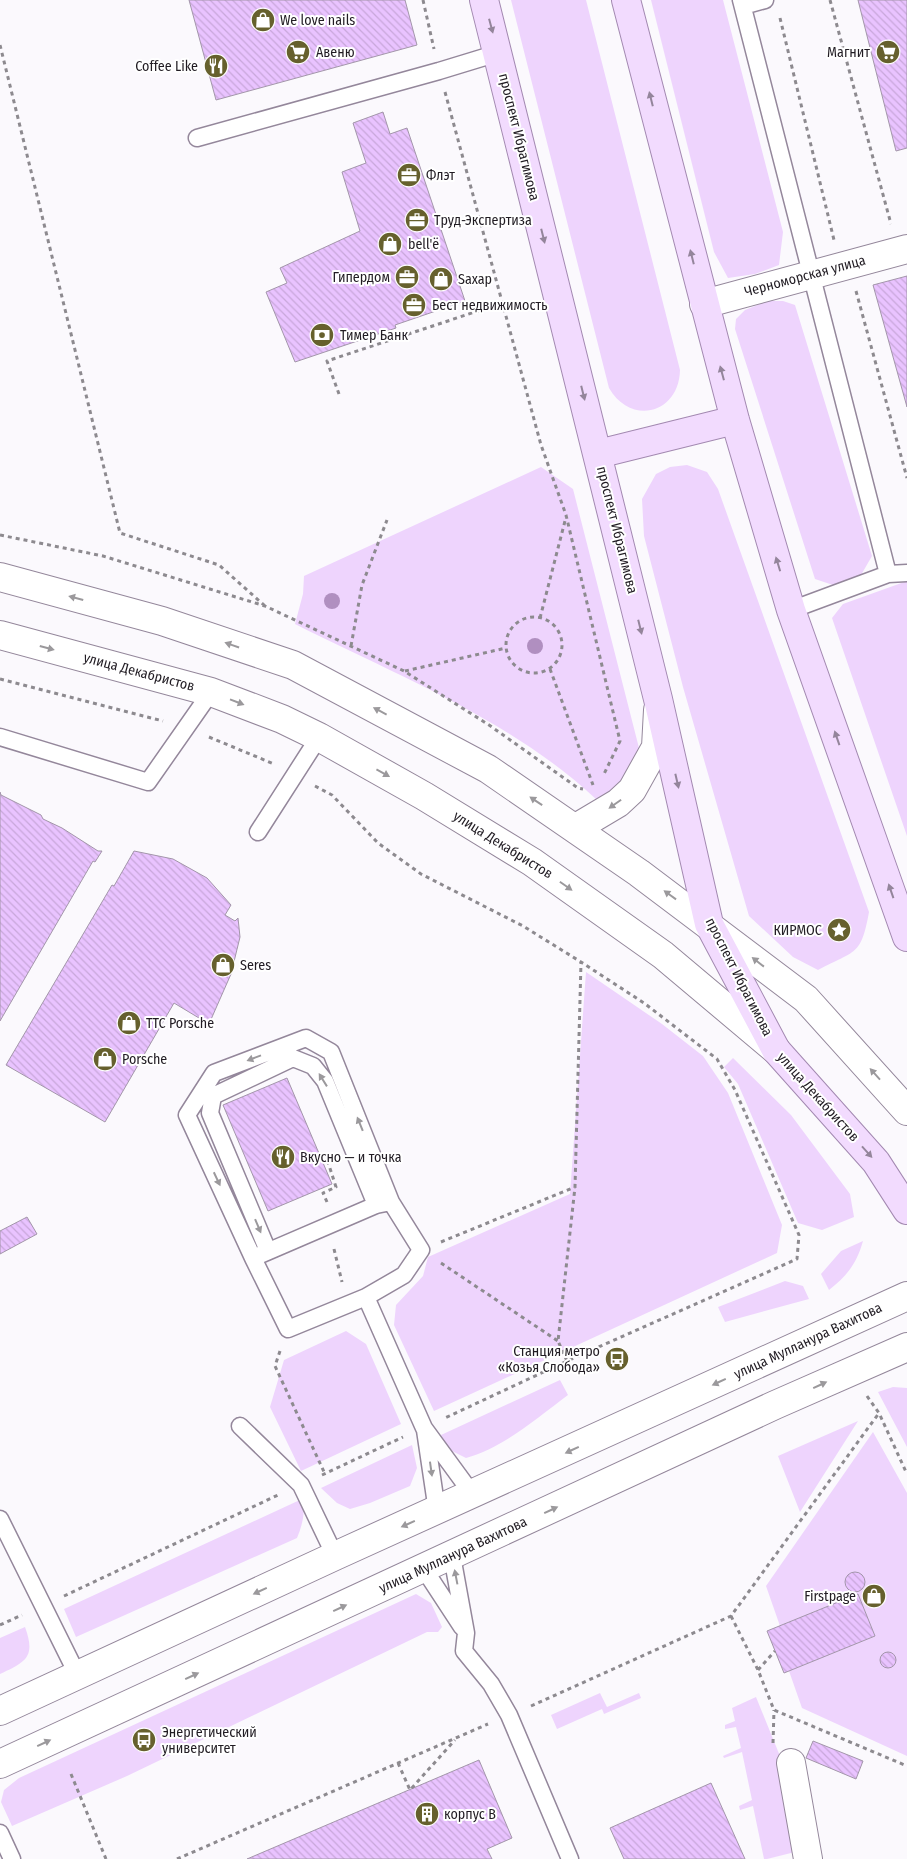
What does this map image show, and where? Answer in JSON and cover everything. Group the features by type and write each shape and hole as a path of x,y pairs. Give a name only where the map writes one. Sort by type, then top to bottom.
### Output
{"main road":[{"name":"проспект Ибрагимова","path":"484,0 658,699 709,924 776,1050"},
{"path":"626,0 734,420 792,610 907,937"},
{"name":"Черноморская улица","path":"704,304 902,250"},
{"path":"598,454 734,420"},
{"path":"0,577 162,621 293,665 488,769 576,828 709,924 806,999 907,1111"},
{"name":"улица Декабристов","path":"0,635 211,692 282,719 319,737 424,796 532,862 663,955 776,1050 876,1162 907,1210"},
{"path":"576,828 618,802 632,790 656,747 658,699"},
{"name":"улица Мулланура Вахитова","path":"0,1711 335,1556 473,1495 907,1296"},
{"name":"улица Мулланура Вахитова","path":"0,1764 907,1347"},
{"path":"791,1763 808,1859"}],"lane":[{"path":"765,0 742,3 888,574"},
{"path":"197,138 498,53"},
{"path":"792,610 888,574 907,573"},
{"path":"0,738 148,782 211,692"},
{"path":"258,832 319,737"},
{"path":"268,1251 210,1113 212,1096 293,1058 313,1066 325,1081 384,1204 421,1250 404,1275 366,1297 288,1329 187,1115 214,1074 306,1038 331,1052 384,1204"},
{"path":"253,1258 384,1204"},
{"path":"366,1297 424,1428 473,1495"},
{"path":"240,1426 301,1485 335,1556"},
{"path":"424,1428 437,1511"},
{"path":"0,1520 78,1676"},
{"path":"452,1556 466,1633 464,1650 490,1684 509,1715 570,1859"},
{"path":"424,1569 466,1633"},
{"path":"0,1833 12,1859"}],"path":[{"path":"423,0 439,71 541,445 566,515 620,741 604,775"},
{"path":"830,0 902,250"},
{"path":"0,45 120,533 219,565 265,606"},
{"path":"339,394 327,361 502,303"},
{"path":"540,618 566,515"},
{"path":"351,646 362,585 387,520"},
{"path":"540,618 557,628 562,644 561,653 550,669 540,673 530,673 521,670 513,664 506,648 510,630 517,623 524,619 540,618"},
{"path":"404,671 506,648"},
{"path":"550,669 596,792"},
{"path":"523,926 582,962 644,1003 717,1059 734,1090 799,1235 797,1259 567,1361 558,1341 575,1187 582,962"},
{"path":"421,1250 575,1187"},
{"path":"421,1250 558,1341"},
{"path":"288,1329 275,1366 325,1474"},
{"path":"867,1396 879,1413 907,1474"},
{"path":"177,1859 731,1616 879,1413"},
{"path":"731,1616 758,1670 774,1710 907,1766"},
{"path":"758,1670 775,1650"},
{"path":"398,1763 410,1790 457,1737"},
{"path":"71,1774 106,1859"}],"shaded area":[{"path":"511,0 586,0 680,370 678,385 672,397 663,405 652,410 641,411 629,407 618,400 609,388"},
{"path":"651,0 723,0 783,232 779,265 755,274 728,278 714,252"},
{"path":"768,301 783,301 795,305 872,556 861,575 833,585 815,579 735,329 736,319 745,310"},
{"path":"687,465 707,472 718,489 869,912 863,937 855,950 818,970 793,957 749,916 683,687 644,536 642,499 656,474 670,467"},
{"path":"541,467 573,489 639,748 640,762 613,796 597,800 564,772 528,746 491,723 453,701 295,624 303,594 304,576"},
{"path":"907,581 907,836 832,618 843,604"},
{"path":"586,972 662,1024 703,1056 728,1093 782,1225 777,1253 434,1411 394,1325 396,1305 423,1276 428,1257 570,1194"},
{"path":"733,1058 791,1115 850,1194 854,1217 822,1230 798,1223 738,1084 724,1067"},
{"path":"863,1241 858,1256 850,1268 841,1280 829,1290 821,1274 841,1251"},
{"path":"785,1281 803,1286 809,1299 725,1322 718,1307"},
{"path":"346,1331 366,1344 401,1424 301,1471 270,1407 284,1360"},
{"path":"560,1380 568,1395 507,1440 466,1458 448,1449 441,1435"},
{"path":"893,1387 907,1388 907,1447 878,1392"},
{"path":"858,1421 800,1512 778,1456"},
{"path":"873,1432 907,1493 907,1756 802,1708 789,1671 875,1636 858,1594 780,1626 766,1586"},
{"path":"412,1445 417,1468 410,1486 370,1503 350,1509 337,1503 321,1488"},
{"path":"302,1499 303,1519 297,1538 76,1637 64,1609"},
{"path":"416,1594 431,1603 442,1627 438,1632 427,1632 127,1776 12,1826 1,1802 4,1790 19,1778"},
{"path":"25,1627 29,1652 22,1662 0,1674 0,1638"},
{"path":"600,1693 607,1707 639,1693 641,1698 604,1714 602,1709 557,1729 551,1715"},
{"path":"756,1697 782,1761 795,1852 767,1859 764,1859 753,1806 740,1810 739,1806 752,1800 742,1752 724,1758 723,1756 741,1748 736,1727 725,1729 725,1725 735,1721 732,1708"}],"building":[{"name":"Авеню","path":"189,0 405,0 417,45 216,100"},
{"path":"858,0 907,0 907,148 896,151"},
{"path":"383,112 390,134 407,128 465,301 395,325 396,328 295,362 266,292 287,283 280,268 360,231 342,172 366,163 353,123"},
{"path":"907,276 907,407 873,285"},
{"path":"0,792 1,795 41,815 43,819 62,828 98,851 102,851 95,862 93,861 0,1021"},
{"path":"134,851 173,859 207,878 231,905 225,915 235,921 238,918 240,937 231,974 209,1024 174,1003 105,1122 6,1065"},
{"name":"Вкусно — и точка","path":"287,1078 332,1184 268,1211 223,1105"},
{"path":"27,1217 37,1234 0,1254 0,1231"},
{"path":"855,1572 862,1575 865,1582 862,1589 855,1592 848,1589 845,1582 848,1575"},
{"path":"858,1594 875,1636 784,1673 767,1631"},
{"path":"888,1652 894,1654 896,1660 894,1666 888,1668 882,1666 880,1660 882,1654"},
{"path":"813,1741 863,1761 856,1779 806,1758"},
{"name":"корпус В","path":"479,1760 512,1838 487,1849 492,1859 247,1859"},
{"path":"711,1783 745,1859 624,1859 610,1828"}],"place":[{"name":"We love nails","path":"263,20"},
{"name":"Авеню","path":"298,52"},
{"name":"Магнит","path":"888,52"},
{"name":"Coffee Like","path":"216,66"},
{"name":"Флэт","path":"409,175"},
{"name":"Труд-Экспертиза","path":"417,220"},
{"name":"bell'ё","path":"390,244"},
{"name":"Гипердом","path":"407,277"},
{"name":"Saxap","path":"441,279"},
{"name":"Бест недвижимость","path":"414,305"},
{"name":"Тимер Банк","path":"322,335"},
{"name":"КИРМОС","path":"839,930"},
{"name":"Seres","path":"223,965"},
{"name":"ТТС Porsche","path":"129,1023"},
{"name":"Porsche","path":"105,1059"},
{"name":"Вкусно — и точка","path":"283,1157"},
{"name":"Станция метро «Козья Слобода»","path":"617,1359"},
{"name":"Firstpage","path":"874,1596"},
{"name":"Энергетический университет","path":"144,1740"},
{"name":"корпус В","path":"427,1814"}]}
